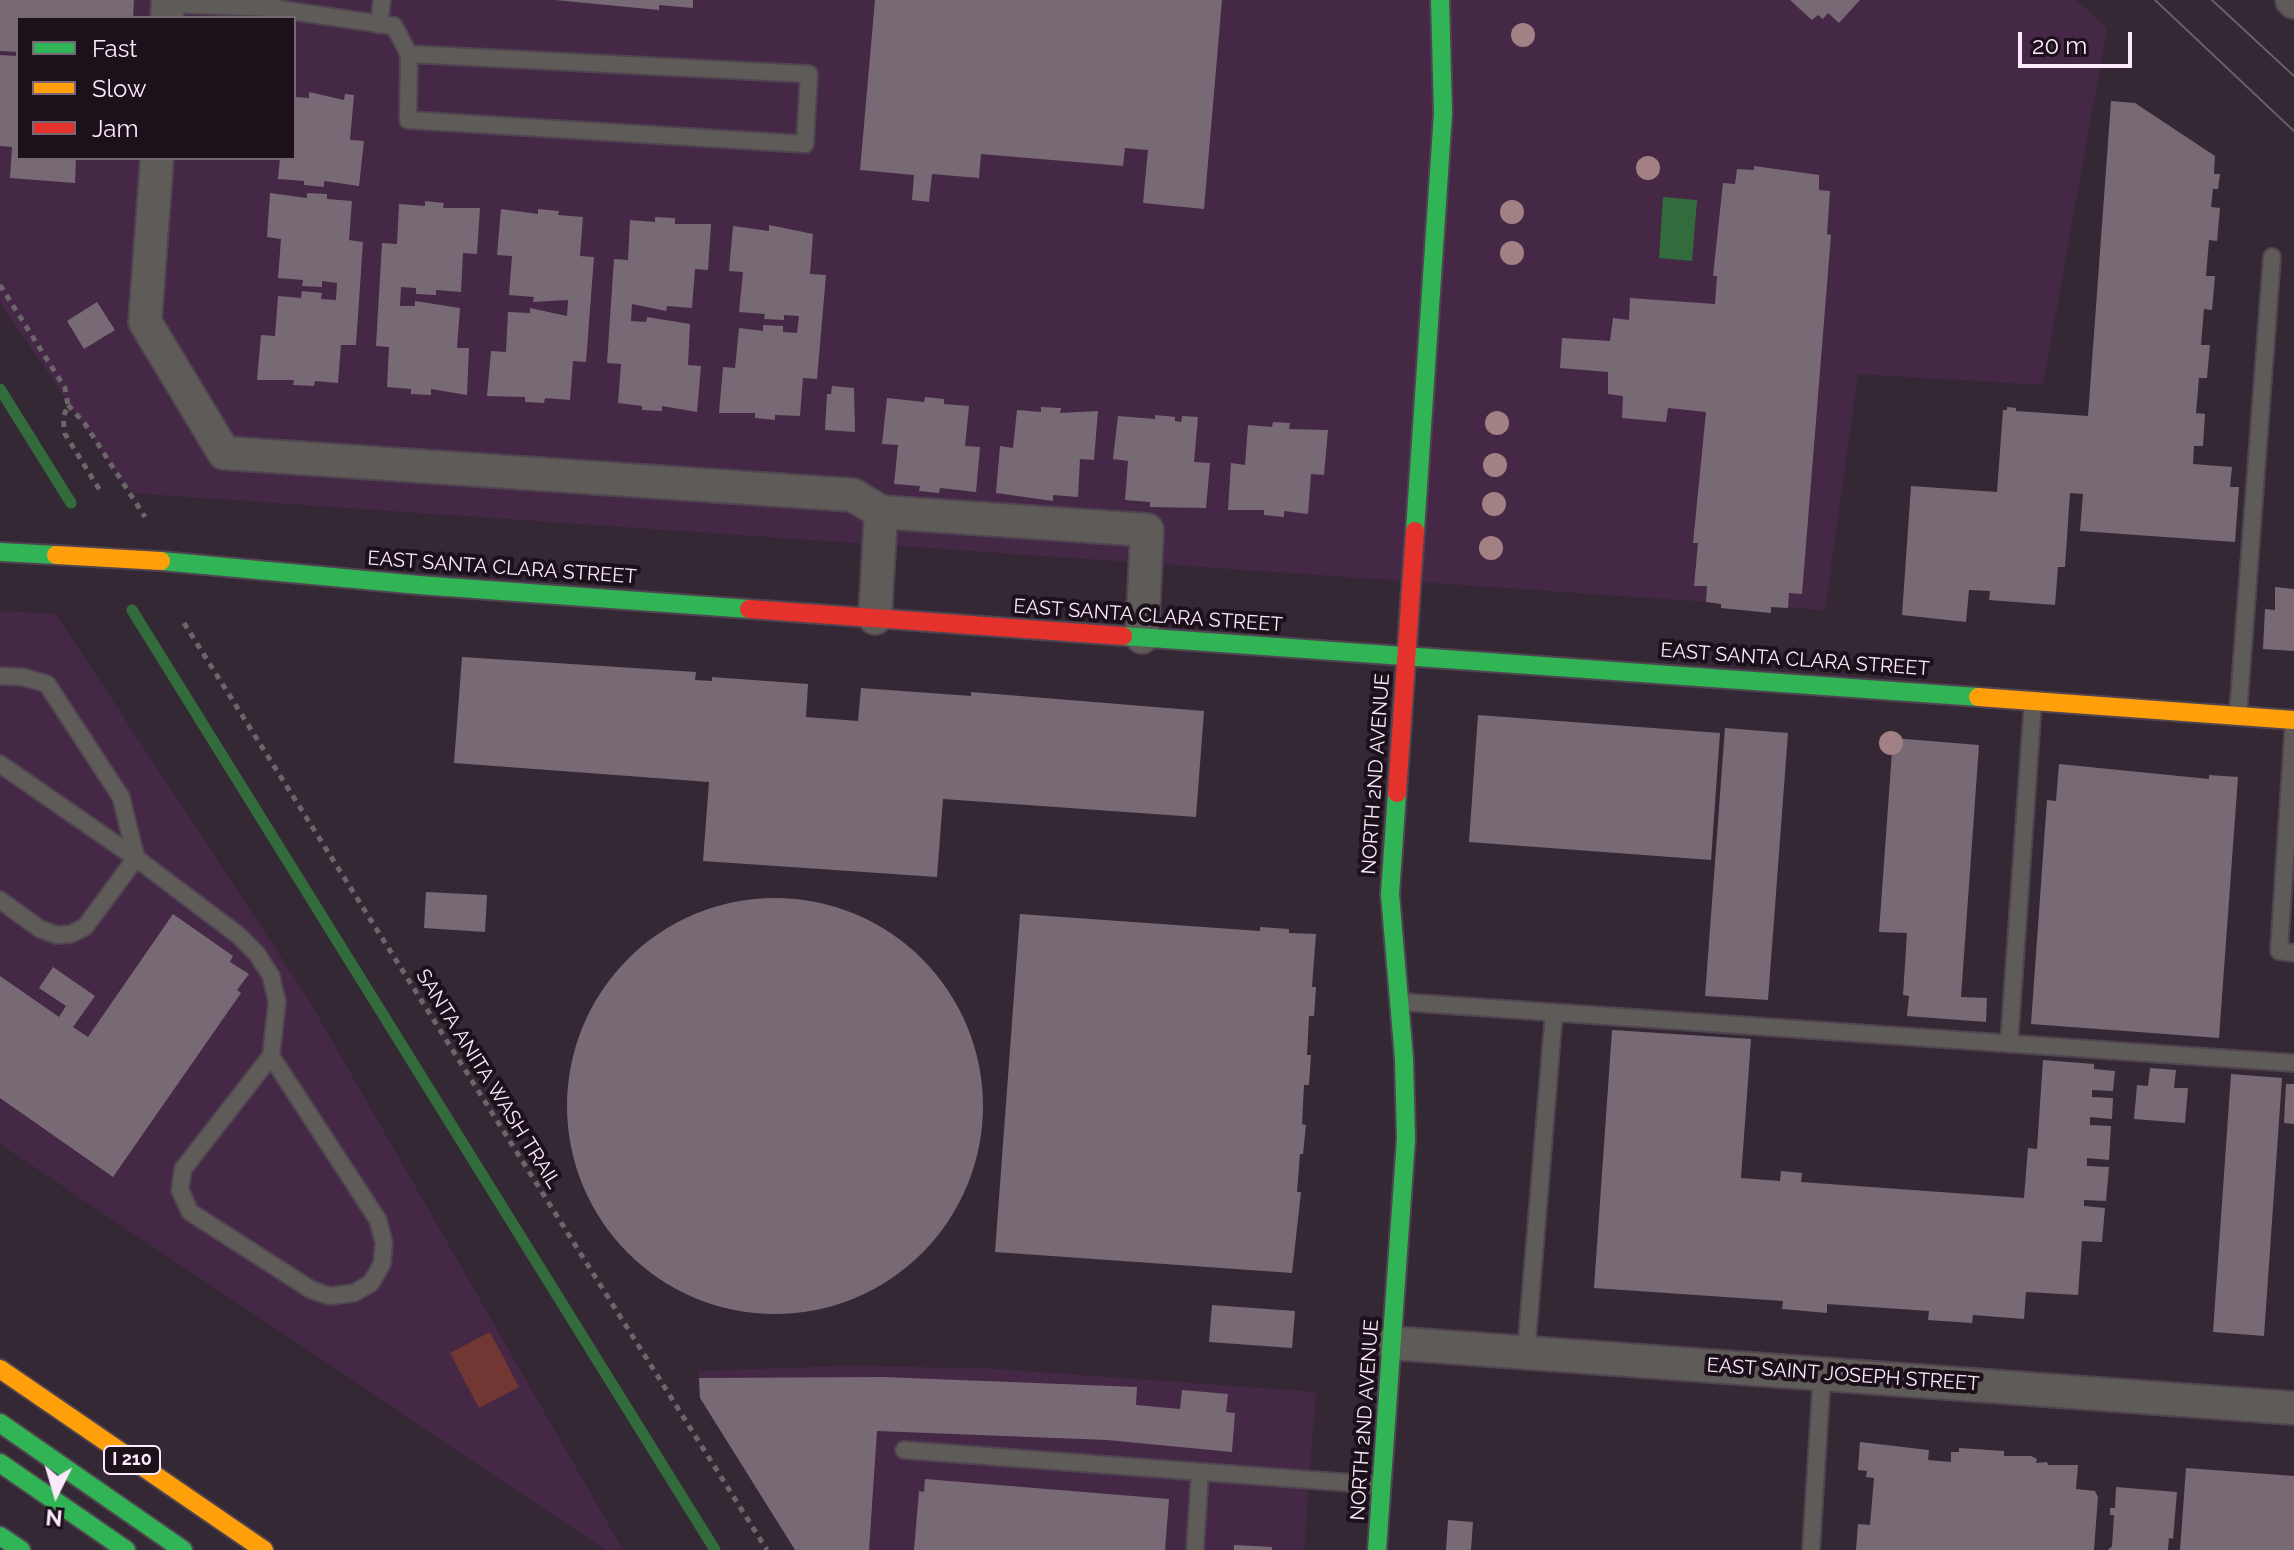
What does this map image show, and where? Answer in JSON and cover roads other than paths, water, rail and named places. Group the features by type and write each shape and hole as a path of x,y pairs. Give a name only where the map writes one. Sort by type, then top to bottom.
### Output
{"main road":[{"name":"NORTH 2ND AVENUE","path":"1377,1550 1406,1139 1390,894 1443,113 1440,0"},
{"name":"EAST SANTA CLARA STREET","path":"0,552 161,561 419,585 2294,720"},
{"name":"I 210","path":"0,1369 264,1550"},
{"path":"0,1423 183,1550"},
{"path":"0,1463 126,1550"},
{"path":"0,1536 21,1550"}],"street":[{"path":"157,160 145,322 224,453 853,495 881,512 1147,530 1142,637"},
{"path":"875,618 881,512"},
{"name":"EAST SAINT JOSEPH STREET","path":"1392,1343 2294,1408"}],"lane":[{"path":"379,25 382,0"},
{"path":"168,7 272,4 394,26 409,54 408,120 805,144 809,74 409,54"},
{"path":"2238,716 2272,257"},
{"path":"0,676 23,677 47,684 61,701 121,797 136,858"},
{"path":"2009,1044 2033,700"},
{"path":"2294,720 2279,951 2294,953"},
{"path":"0,764 136,858 238,935 257,954 271,976 277,1002 271,1056 183,1169 180,1190 190,1212 310,1289 329,1296 354,1293 371,1283 382,1264 384,1243 378,1220 271,1056"},
{"path":"0,900 40,929 57,935 71,934 85,927 136,858"},
{"path":"1399,1001 2294,1063"},
{"path":"1526,1352 1554,1012"},
{"path":"1811,1550 1822,1374"},
{"path":"904,1450 1382,1485"},
{"path":"1195,1550 1200,1472"}],"waterway":[{"path":"0,389 71,503"},
{"path":"132,610 715,1550"}],"tram line":[{"path":"2155,0 2294,131"},
{"path":"2212,0 2294,76"}]}
